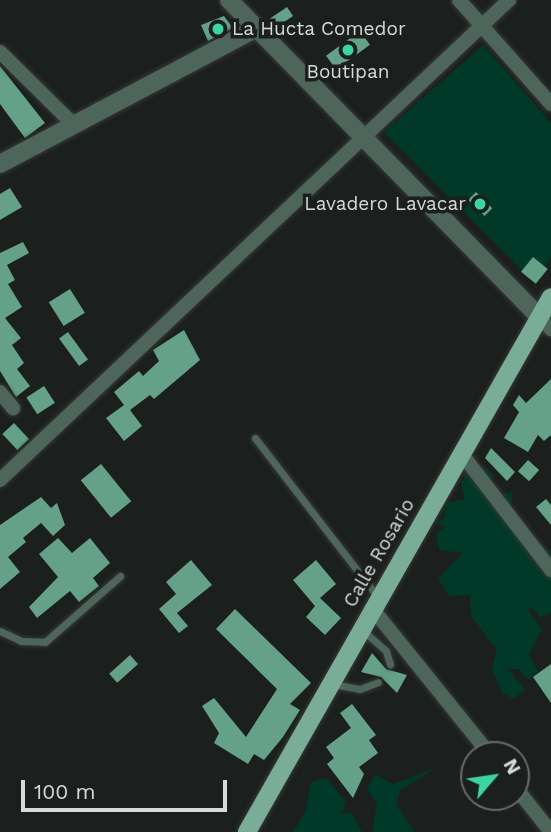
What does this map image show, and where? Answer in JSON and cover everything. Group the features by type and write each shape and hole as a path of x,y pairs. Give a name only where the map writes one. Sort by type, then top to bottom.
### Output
{"main road":[{"name":"Calle Rosario","path":"247,832 461,453 545,323 551,298"}],"street":[{"path":"229,0 545,323"},
{"path":"459,0 551,104"},
{"path":"0,480 509,0"},
{"path":"0,164 255,29"},
{"path":"0,52 73,124"},
{"path":"0,392 13,408"},
{"path":"461,453 551,570"},
{"path":"375,602 479,741"},
{"path":"530,806 551,832"}],"lane":[{"path":"255,438 375,602"},
{"path":"0,631 21,641 45,642 121,576"},
{"path":"361,629 386,651 390,664"},
{"path":"330,683 360,689 378,682"}],"green space":[{"path":"483,45 551,123 551,257 535,283 384,132"},
{"path":"473,459 494,475 490,486 501,494 513,492 510,514 551,552 551,613 540,617 530,606 529,612 542,629 529,655 538,671 528,680 519,669 508,669 525,690 513,699 501,691 492,668 497,650 471,616 470,595 449,596 438,578 463,553 439,550 436,534 445,527 436,523 444,518 446,503 465,499 461,483"},
{"path":"433,769 400,791 396,805 415,832 372,832 377,804 367,789 375,774 393,784"},
{"path":"326,778 346,802 341,814 351,812 362,832 293,832 305,813 311,782"}],"building":[{"path":"287,7 293,16 276,28 270,19"},
{"name":"La Hucta Comedor","path":"224,16 233,28 208,41 201,25"},
{"name":"Boutipan","path":"360,31 370,45 336,69 326,56"},
{"path":"0,66 45,123 25,138 0,104"},
{"path":"10,188 22,207 0,220 0,194"},
{"name":"Lavadero Lavacar","path":"476,192 492,208 484,216 468,200"},
{"path":"23,242 29,253 7,265 15,280 8,284 22,307 5,318 21,338 12,345 24,363 17,369 30,386 16,397 0,371 0,253"},
{"path":"533,257 548,269 536,284 521,272"},
{"path":"70,289 85,313 64,326 49,302"},
{"path":"184,330 200,360 154,399 150,395 130,410 142,426 124,441 106,418 124,405 114,392 139,371 143,376 159,361 153,350"},
{"path":"68,332 88,360 79,366 59,338"},
{"path":"551,379 551,435 544,441 538,435 528,452 504,438 519,412 513,405 519,395 526,403"},
{"path":"44,386 55,403 37,414 26,397"},
{"path":"14,423 29,439 17,450 2,434"},
{"path":"491,448 515,472 507,481 485,458"},
{"path":"528,460 539,470 529,481 518,471"},
{"path":"101,464 131,501 111,518 81,480"},
{"path":"41,497 51,508 57,503 65,525 53,536 41,523 23,538 26,542 8,557 20,572 0,589 0,525"},
{"path":"546,499 551,505 551,525 536,507"},
{"path":"58,538 72,553 90,538 110,563 93,578 99,586 79,602 70,591 37,618 29,607 58,577 39,554"},
{"path":"191,560 212,585 177,613 188,626 179,633 159,609 176,594 166,582"},
{"path":"316,560 336,584 320,598 341,618 325,635 306,617 315,606 293,580"},
{"path":"235,609 311,683 290,704 300,710 283,737 264,760 254,754 248,764 214,743 219,733 202,706 214,698 246,737 277,689 216,629"},
{"path":"372,653 386,669 407,675 397,693 381,677 361,672"},
{"path":"130,655 138,664 117,683 109,674"},
{"path":"551,664 551,703 533,677"},
{"path":"352,704 376,735 369,740 378,753 359,767 364,774 353,798 327,764 334,758 326,747 351,728 340,713"}],"place":[{"name":"La Hucta Comedor","path":"218,29"},
{"name":"Boutipan","path":"348,50"},
{"name":"Lavadero Lavacar","path":"480,204"}]}
